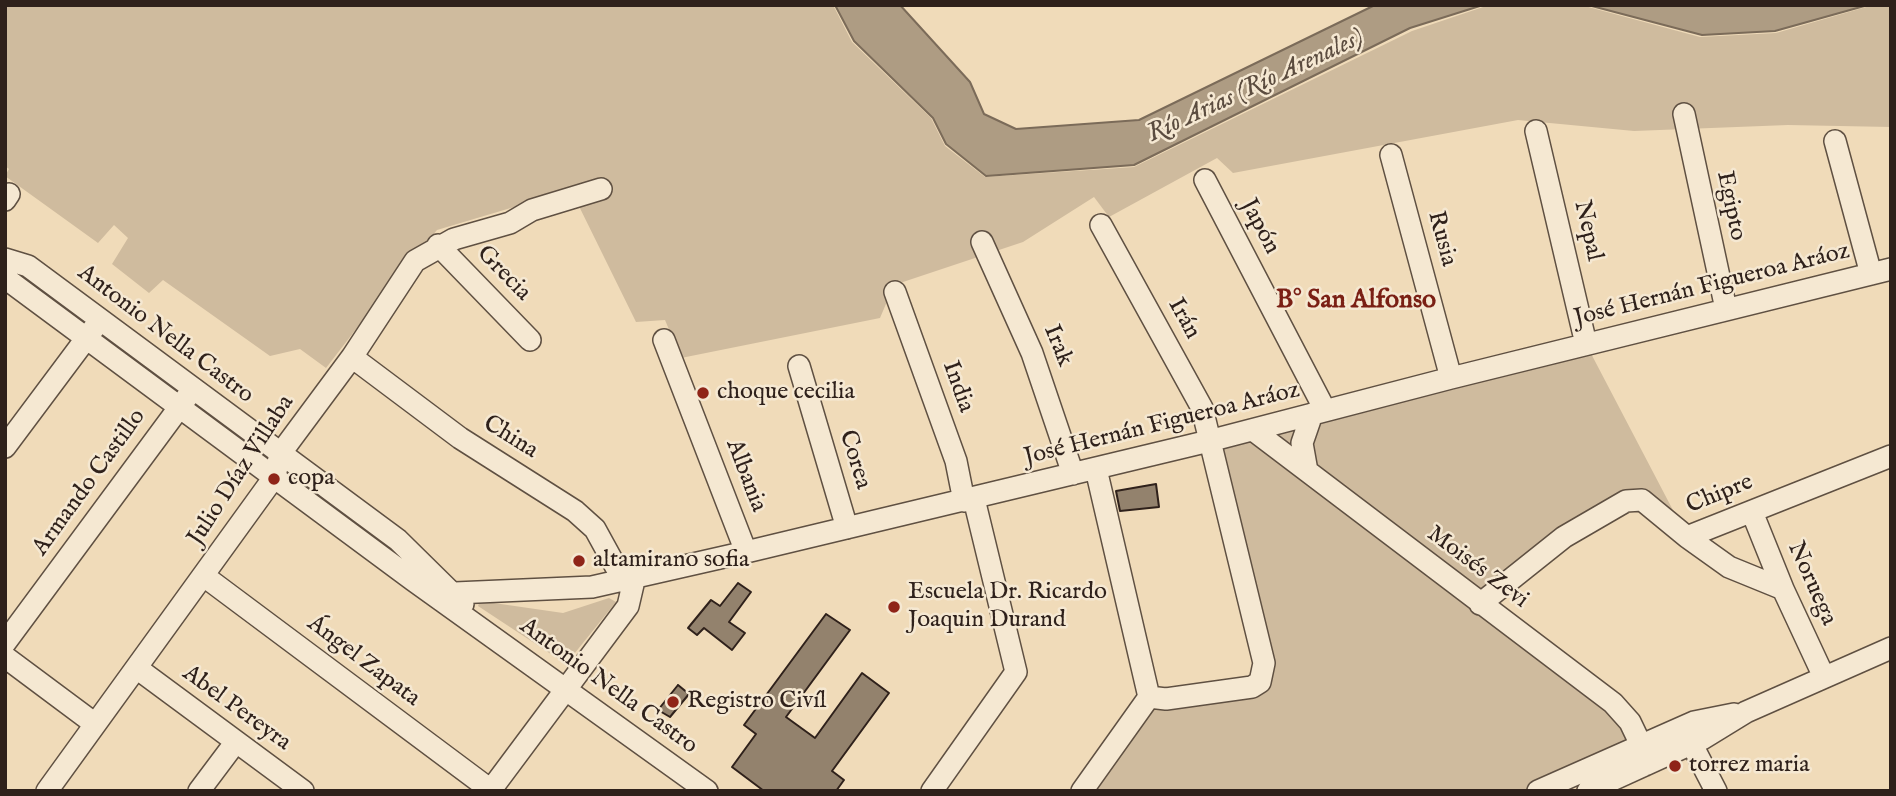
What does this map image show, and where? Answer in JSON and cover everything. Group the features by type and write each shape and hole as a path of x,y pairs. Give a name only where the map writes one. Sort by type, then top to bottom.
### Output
{"street":[{"name":"Egipto","path":"1684,114 1726,309"},
{"name":"Nepal","path":"1536,131 1586,344"},
{"path":"1836,141 1881,272"},
{"name":"Rusia","path":"1391,155 1451,378"},
{"name":"Japón","path":"1205,180 1318,412"},
{"name":"Julio Díaz Villaba","path":"47,791 138,669 275,476 280,454 352,357 415,261 438,245 510,223 532,210 601,189"},
{"name":"Irán","path":"1101,225 1202,408 1264,673 1260,682 1252,687 1166,699 1149,697"},
{"name":"Irak","path":"982,242 1032,353 1073,474"},
{"name":"Grecia","path":"438,245 530,340"},
{"name":"Antonio Nella Castro","path":"5,259 27,266 398,540 448,596 479,625 706,791"},
{"name":"José Hernán Figueroa Aráoz","path":"448,596 592,587 747,552 1096,469 1881,272"},
{"name":"Antonio Nella Castro","path":"5,278 275,476 448,596"},
{"name":"India","path":"895,292 969,500 1016,663 1016,672 1007,688 932,791"},
{"path":"5,447 100,321"},
{"name":"Albania","path":"664,340 747,552"},
{"name":"China","path":"352,357 460,438 575,511 595,529 629,578"},
{"name":"Corea","path":"799,366 847,528"},
{"name":"Armando Castillo","path":"5,643 192,389"},
{"path":"1307,471 1302,443 1318,412"},
{"name":"Moisés Zevi","path":"1253,430 1613,703 1630,722 1643,755"},
{"name":"Chipre","path":"1480,604 1564,537 1626,501 1642,500 1687,537 1891,456"},
{"path":"1082,791 1149,697 1096,469"},
{"name":"Noruega","path":"1752,512 1783,589 1824,677"},
{"path":"1687,537 1729,568 1783,589"},
{"name":"Ángel Zapata","path":"204,576 491,790"},
{"path":"491,790 628,607 629,578"},
{"path":"1538,791 1643,755 1891,648"},
{"path":"5,657 95,724"},
{"name":"Abel Pereyra","path":"138,669 303,791"},
{"path":"1688,735 1716,791"},
{"path":"199,791 235,743"},
{"path":"1588,791 1643,755"}],"shaded area":[{"path":"5,5 833,5 852,42 931,118 945,146 985,177 1134,167 1412,31 1489,5 1581,5 1700,37 1776,33 1873,5 1891,5 1891,127 1788,125 1634,131 1518,120 1233,173 1217,158 1109,217 1094,197 1023,242 894,285 880,318 681,358 665,320 636,322 571,190 437,230 394,280 326,368 300,349 270,356 163,280 149,293 112,264 128,238 114,225 98,243 5,176 9,169 5,166"},
{"path":"1586,344 1687,537 1642,500 1481,604 1622,711 1641,745 1538,791 1081,791 1149,697 1260,682 1209,441"},
{"path":"609,598 616,602 566,664 478,606 480,601 563,613"}],"water":[{"name":"Río Arias (Río Arenales)","path":"835,5 900,5 970,82 984,114 1016,129 1139,120 1375,5 1483,5 1410,28 1134,165 986,176 946,144 933,118 854,41"},
{"path":"1588,5 1868,5 1775,31 1702,35"}],"building":[{"path":"1156,484 1159,507 1120,511 1116,491"},
{"path":"738,583 751,592 729,622 745,633 732,650 704,628 697,635 688,628 711,600 720,606"},
{"path":"826,614 850,630 786,717 815,738 862,673 889,693 832,771 844,780 836,791 764,791 732,767 756,734 744,725"},
{"name":"Registro Civíl","path":"678,685 689,694 670,717 658,710"}],"place":[{"name":"choque cecilia","path":"703,393"},
{"name":"copa","path":"274,479"},
{"name":"altamirano sofia","path":"579,561"},
{"name":"Escuela Dr. Ricardo Joaquin Durand","path":"894,607"},
{"name":"Registro Civíl","path":"673,702"},
{"name":"torrez maria","path":"1675,766"}],"district":[{"name":"B° San Alfonso","path":"1356,302"}]}
